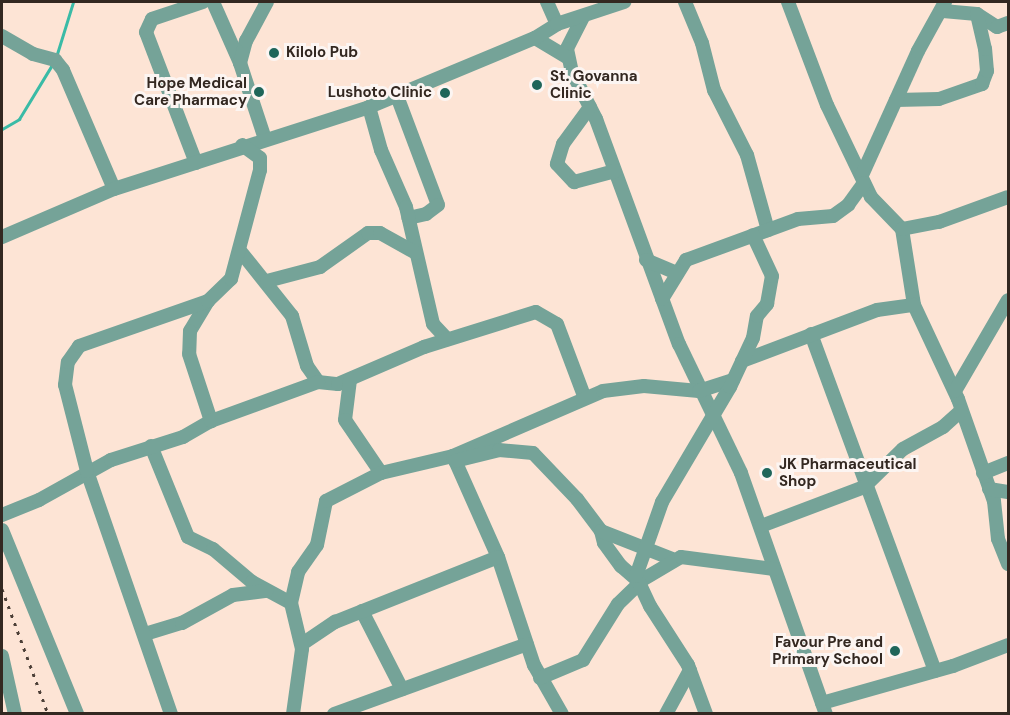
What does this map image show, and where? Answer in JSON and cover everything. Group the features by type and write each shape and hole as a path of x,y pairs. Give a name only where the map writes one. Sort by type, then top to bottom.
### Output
{"street":[{"path":"196,163 146,32 152,19 203,2"},
{"path":"213,2 240,63 265,138"},
{"path":"240,63 246,41 267,2"},
{"path":"547,2 557,24"},
{"path":"2,237 114,189 196,163 242,145 369,107 535,38 557,24 624,2"},
{"path":"685,2 702,43 714,90 747,155 768,230"},
{"path":"788,2 827,105 863,179 877,205 902,229 915,305 955,391 989,489 998,539 1008,564"},
{"path":"662,299 686,260 808,216 825,219 849,203 863,179 918,51 944,6 977,14 997,27 1008,23"},
{"path":"896,100 939,99 982,84 987,70 986,49 977,14"},
{"path":"567,57 570,40 583,17"},
{"path":"2,36 33,54 55,60 63,70 114,189"},
{"path":"535,38 567,57 590,107 646,261 699,391 741,473 824,708 1008,645"},
{"path":"398,96 438,205 426,214 408,218"},
{"path":"369,107 381,150 402,194 433,324 447,339"},
{"path":"590,107 563,144 557,164 574,182 615,171"},
{"path":"211,421 189,354 190,331 208,301 231,279 241,252 260,158 242,145"},
{"path":"902,229 939,222 1008,197"},
{"path":"849,203 877,205"},
{"path":"267,281 320,267 368,233 380,233 416,253"},
{"path":"638,583 662,502 711,415 734,380 757,316 768,304 772,276 753,235"},
{"path":"241,252 267,281 292,316 307,366 318,382"},
{"path":"646,261 677,273"},
{"path":"955,391 1008,300"},
{"path":"171,714 87,471 64,385 74,353 79,346 208,301"},
{"path":"742,361 877,310 915,305"},
{"path":"2,515 39,500 87,471 152,446 183,437 211,421 318,382 338,384 350,380 447,339 536,312 548,315 564,337 584,396"},
{"path":"811,334 855,449 864,487 935,671"},
{"path":"350,380 345,420 381,473"},
{"path":"454,459 538,422 584,396 622,386 699,391 734,380"},
{"path":"761,526 864,487 903,449 943,427 961,411"},
{"path":"152,446 188,537 213,549 267,591 291,603"},
{"path":"293,714 302,644 291,603 298,572 322,531 323,504 381,473 500,450 533,453 601,531 604,543 621,566 638,583 690,670 706,714"},
{"path":"454,459 498,557 540,678 562,714"},
{"path":"983,473 1008,464"},
{"path":"989,489 1008,492"},
{"path":"2,530 77,714"},
{"path":"601,531 672,559"},
{"path":"540,678 583,660 618,604 638,583 672,559 689,556 774,569"},
{"path":"302,644 328,626 498,557"},
{"path":"145,634 182,623 232,595 267,591"},
{"path":"362,611 402,689"},
{"path":"334,714 527,644"},
{"path":"2,656 15,714"},
{"path":"666,714 690,670"}],"waterway":[{"path":"56,57 73,2"},
{"path":"2,129 19,119 53,63"}],"railway":[{"path":"2,589 48,714"}],"place":[{"name":"Kilolo Pub","path":"274,53"},
{"name":"St. Govanna Clinic","path":"537,85"},
{"name":"Hope Medical Care Pharmacy","path":"259,92"},
{"name":"Lushoto Clinic","path":"445,93"},
{"name":"JK Pharmaceutical Shop","path":"767,473"},
{"name":"Favour Pre and Primary School","path":"895,651"}]}
